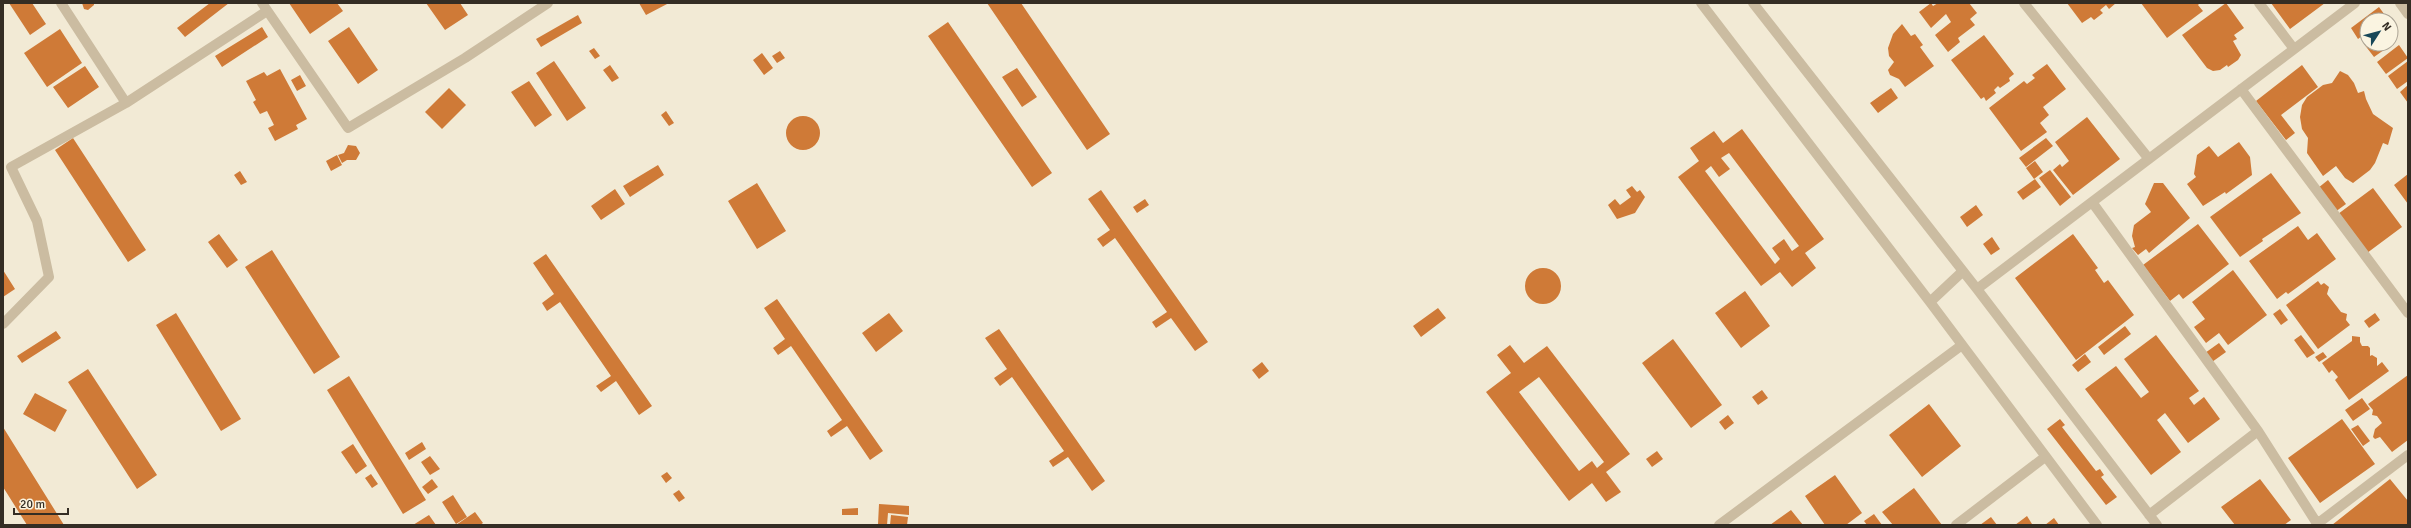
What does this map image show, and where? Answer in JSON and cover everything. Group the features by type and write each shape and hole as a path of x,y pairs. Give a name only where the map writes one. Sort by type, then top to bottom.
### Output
{"street":[{"path":"61,3 126,103"},
{"path":"3,324 49,277 37,221 11,167 126,103 265,7 348,128 465,58 548,3"},
{"path":"1701,3 1930,302 2097,525"},
{"path":"1753,3 1962,272 1977,289 2157,525"},
{"path":"2024,3 2149,158"},
{"path":"2259,3 2294,49"},
{"path":"1977,289 2355,3"},
{"path":"2400,3 2408,14"},
{"path":"2242,89 2408,313"},
{"path":"2092,202 2258,431 2317,524 2408,455"},
{"path":"1930,302 1962,272"},
{"path":"1721,524 1962,345"},
{"path":"2149,515 2258,431"},
{"path":"1956,525 2045,456"}],"building":[{"path":"9,3 32,3 46,24 30,35"},
{"path":"82,3 94,3 94,5 88,10 84,9"},
{"path":"210,3 229,3 185,37 177,28"},
{"path":"289,3 337,3 343,11 310,34"},
{"path":"426,3 460,3 468,15 445,30"},
{"path":"639,3 669,3 646,15"},
{"path":"987,3 1021,3 1110,134 1087,150"},
{"path":"1931,3 1933,6 1938,3 1969,3 1977,13 1970,19 1975,25 1958,38 1960,42 1948,52 1935,35 1951,22 1946,14 1931,28 1919,12"},
{"path":"2067,3 2116,3 2109,9 2106,5 2100,10 2103,13 2094,20 2091,17 2082,23"},
{"path":"2141,3 2200,3 2198,5 2203,11 2167,38"},
{"path":"2226,3 2244,28 2234,35 2237,39 2233,41 2241,55 2238,60 2228,67 2227,65 2220,70 2213,71 2207,68 2182,35"},
{"path":"2271,3 2325,3 2290,29"},
{"path":"2379,7 2383,12 2372,12"},
{"path":"578,15 582,23 541,47 536,39"},
{"path":"948,22 1052,173 1032,187 928,36"},
{"path":"2359,22 2358,39 2351,28"},
{"path":"1902,24 1911,36 1915,34 1923,45 1920,47 1934,66 1905,87 1899,79 1890,75 1888,70 1894,62 1889,56 1888,48 1893,34"},
{"path":"262,27 268,37 222,67 215,56"},
{"path":"349,27 378,70 358,84 328,41"},
{"path":"60,29 82,63 47,87 24,53"},
{"path":"1984,35 2014,74 2009,78 2010,81 2000,88 1998,86 1994,90 1996,93 1986,101 1984,97 1981,99 1951,60"},
{"path":"2399,45 2408,58 2386,74 2377,62 2390,52 2399,52"},
{"path":"594,48 600,56 595,59 589,51"},
{"path":"780,51 785,58 777,63 772,56"},
{"path":"2370,52 2381,52 2374,57"},
{"path":"762,53 773,68 764,75 753,60"},
{"path":"554,61 586,108 567,121 536,73"},
{"path":"2408,61 2408,81 2397,89 2388,76"},
{"path":"2047,64 2066,89 2043,107 2049,115 2040,123 2047,132 2021,151 1989,108 2024,81 2027,84 2035,78 2032,75"},
{"path":"610,65 619,78 612,82 603,70"},
{"path":"2302,65 2318,87 2281,115 2295,133 2286,140 2256,101"},
{"path":"85,66 99,87 68,108 53,87"},
{"path":"1017,68 1037,97 1022,107 1002,77"},
{"path":"280,69 307,119 296,125 298,129 275,141 268,128 274,125 267,111 260,114 253,102 256,100 246,81 264,72 267,76"},
{"path":"2340,71 2348,75 2354,83 2358,93 2364,91 2373,114 2393,128 2388,145 2383,143 2375,163 2370,170 2353,183 2345,178 2336,166 2323,176 2307,153 2308,138 2302,129 2300,117 2302,105 2307,97 2323,85 2332,83"},
{"path":"300,75 306,86 297,91 291,80"},
{"path":"529,81 552,115 535,127 511,92"},
{"path":"2408,85 2408,103 2400,92"},
{"path":"449,88 466,105 442,129 425,112"},
{"path":"1891,88 1898,98 1878,113 1870,103"},
{"path":"666,111 674,123 669,126 661,115"},
{"path":"806,116 815,121 819,126 819,140 815,145 810,149 800,150 796,149 787,140 786,130 787,126 796,117"},
{"path":"2087,117 2120,159 2073,195 2053,170 2060,164 2062,167 2069,161 2055,142"},
{"path":"1742,129 1824,239 1805,253 1816,268 1792,287 1780,272 1761,286 1678,177 1699,161 1690,148 1714,131 1723,143","holes":["1729,153 1799,246 1792,251 1784,239 1772,248 1780,259 1775,264 1705,171 1711,166 1719,177 1730,169 1721,158"]},
{"path":"73,138 146,250 128,262 55,150"},
{"path":"2046,138 2053,146 2026,167 2019,158"},
{"path":"2239,142 2250,157 2252,175 2226,194 2225,192 2203,206 2187,184 2196,177 2194,174 2197,155 2209,146 2218,157"},
{"path":"348,145 356,146 360,153 356,160 347,160 342,163 338,155 344,153"},
{"path":"337,155 342,165 331,171 326,161"},
{"path":"2035,161 2043,172 2034,179 2026,168"},
{"path":"658,165 664,175 630,197 623,186"},
{"path":"2050,170 2071,197 2060,206 2039,178"},
{"path":"240,171 247,182 241,185 234,175"},
{"path":"2271,173 2301,213 2262,239 2263,241 2240,257 2210,217"},
{"path":"2408,174 2408,204 2394,185"},
{"path":"2035,179 2041,187 2023,200 2017,192"},
{"path":"2328,180 2346,204 2335,212 2318,188"},
{"path":"757,183 786,231 757,249 728,201"},
{"path":"2154,183 2163,183 2190,218 2149,253 2146,249 2138,255 2132,248 2135,247 2132,236 2134,225 2151,212 2145,204"},
{"path":"1632,186 1637,192 1640,190 1645,197 1635,213 1617,219 1608,205 1615,199 1620,205 1631,197 1626,190"},
{"path":"2373,188 2402,227 2367,253 2338,214"},
{"path":"615,189 625,204 601,220 591,206"},
{"path":"1101,190 1208,342 1195,351 1171,318 1156,328 1152,322 1167,312 1115,238 1103,247 1097,239 1110,230 1088,199"},
{"path":"1145,199 1149,205 1137,213 1133,207"},
{"path":"1976,205 1983,215 1967,227 1960,217"},
{"path":"2198,224 2229,264 2183,299 2179,294 2170,301 2143,265"},
{"path":"2298,226 2308,240 2317,233 2336,259 2288,294 2286,292 2277,299 2249,261"},
{"path":"219,234 238,260 227,268 208,242"},
{"path":"2073,234 2098,268 2095,270 2104,283 2108,280 2134,315 2076,360 2015,278"},
{"path":"1992,237 2000,249 1991,255 1983,244"},
{"path":"272,250 340,357 314,374 245,267"},
{"path":"546,254 652,406 639,415 616,381 601,392 596,386 611,376 560,302 547,311 542,303 554,294 533,263"},
{"path":"1547,268 1556,273 1560,279 1560,293 1556,299 1547,304 1539,304 1530,299 1526,293 1525,282 1530,273 1536,269"},
{"path":"3,270 15,289 3,297"},
{"path":"2233,270 2267,315 2228,345 2219,333 2206,343 2194,327 2205,319 2192,302"},
{"path":"2318,281 2321,285 2324,283 2329,287 2327,294 2341,312 2347,314 2346,320 2350,325 2318,349 2286,305"},
{"path":"1745,291 1770,326 1741,348 1715,313"},
{"path":"777,299 883,451 870,460 847,426 831,437 827,431 842,420 791,346 778,355 773,348 785,339 764,308"},
{"path":"1438,308 1446,318 1421,337 1413,326"},
{"path":"2280,309 2288,320 2281,325 2273,314"},
{"path":"176,313 241,419 221,431 156,325"},
{"path":"889,313 903,331 876,352 862,333"},
{"path":"2375,313 2380,320 2369,328 2364,321"},
{"path":"2125,326 2131,334 2104,355 2098,347"},
{"path":"999,329 1105,481 1092,491 1068,457 1053,467 1049,461 1064,451 1012,377 1000,386 994,378 1007,369 985,338"},
{"path":"56,331 61,338 22,363 17,356"},
{"path":"2156,335 2199,391 2189,398 2194,405 2204,397 2220,419 2188,443 2165,413 2157,420 2181,452 2151,475 2085,389 2116,366 2141,398 2149,392 2124,359"},
{"path":"2301,335 2315,353 2307,358 2294,340"},
{"path":"2352,336 2360,337 2362,346 2368,346 2370,348 2370,356 2372,355 2377,358 2377,366 2382,362 2389,371 2349,400 2335,380 2338,377 2332,370 2329,373 2322,363 2352,341"},
{"path":"1673,339 1722,405 1691,428 1642,363"},
{"path":"2219,343 2226,352 2212,362 2205,353"},
{"path":"1510,345 1524,363 1547,346 1630,454 1606,472 1621,492 1606,502 1592,483 1569,501 1486,392 1511,373 1497,355","holes":["1539,377 1604,462 1597,468 1592,461 1579,471 1519,392"]},
{"path":"2323,352 2327,357 2319,362 2315,357"},
{"path":"2085,354 2091,362 2078,372 2072,365"},
{"path":"1262,362 1269,371 1259,379 1252,370"},
{"path":"88,369 157,475 137,489 68,382"},
{"path":"2408,375 2408,440 2392,452 2380,437 2375,439 2373,437 2375,429 2382,423 2377,416 2372,415 2373,410 2368,404"},
{"path":"349,376 426,500 403,514 327,390"},
{"path":"1762,390 1768,398 1758,405 1752,397"},
{"path":"35,393 67,410 55,432 23,414"},
{"path":"2362,398 2370,409 2353,421 2345,410"},
{"path":"1929,404 1961,446 1922,477 1889,435"},
{"path":"1728,415 1734,423 1725,430 1719,422"},
{"path":"2060,419 2065,425 2062,427 2096,471 2100,469 2104,475 2101,477 2117,497 2106,505 2047,429"},
{"path":"2342,419 2375,464 2320,503 2288,458"},
{"path":"2358,425 2370,441 2363,446 2351,429"},
{"path":"3,427 64,525 27,525 3,487"},
{"path":"422,442 426,449 409,460 405,453"},
{"path":"353,444 367,466 356,474 341,452"},
{"path":"1657,451 1663,459 1652,467 1646,459"},
{"path":"430,456 440,469 430,475 421,462"},
{"path":"667,472 672,478 666,483 661,476"},
{"path":"371,474 378,484 372,488 365,478"},
{"path":"1835,475 1862,513 1846,525 1825,525 1805,496"},
{"path":"432,479 438,487 428,494 422,487"},
{"path":"2260,479 2291,520 2284,525 2235,525 2221,507"},
{"path":"2390,479 2408,501 2408,524 2332,525"},
{"path":"1914,488 1942,525 1893,525 1882,512"},
{"path":"679,490 685,498 679,502 673,494"},
{"path":"453,495 467,517 456,524 442,502"},
{"path":"879,504 909,506 909,515 888,513 887,525 878,524"},
{"path":"858,508 858,515 842,515 842,509"},
{"path":"1791,510 1803,525 1770,525"},
{"path":"475,512 483,523 480,525 456,525"},
{"path":"1874,514 1882,525 1867,525 1864,521"},
{"path":"429,515 436,525 413,525"},
{"path":"891,515 908,517 907,525 890,525"},
{"path":"2027,516 2032,524 2015,525"},
{"path":"1991,517 1997,525 1980,525"},
{"path":"2054,518 2059,525 2045,525"}]}
